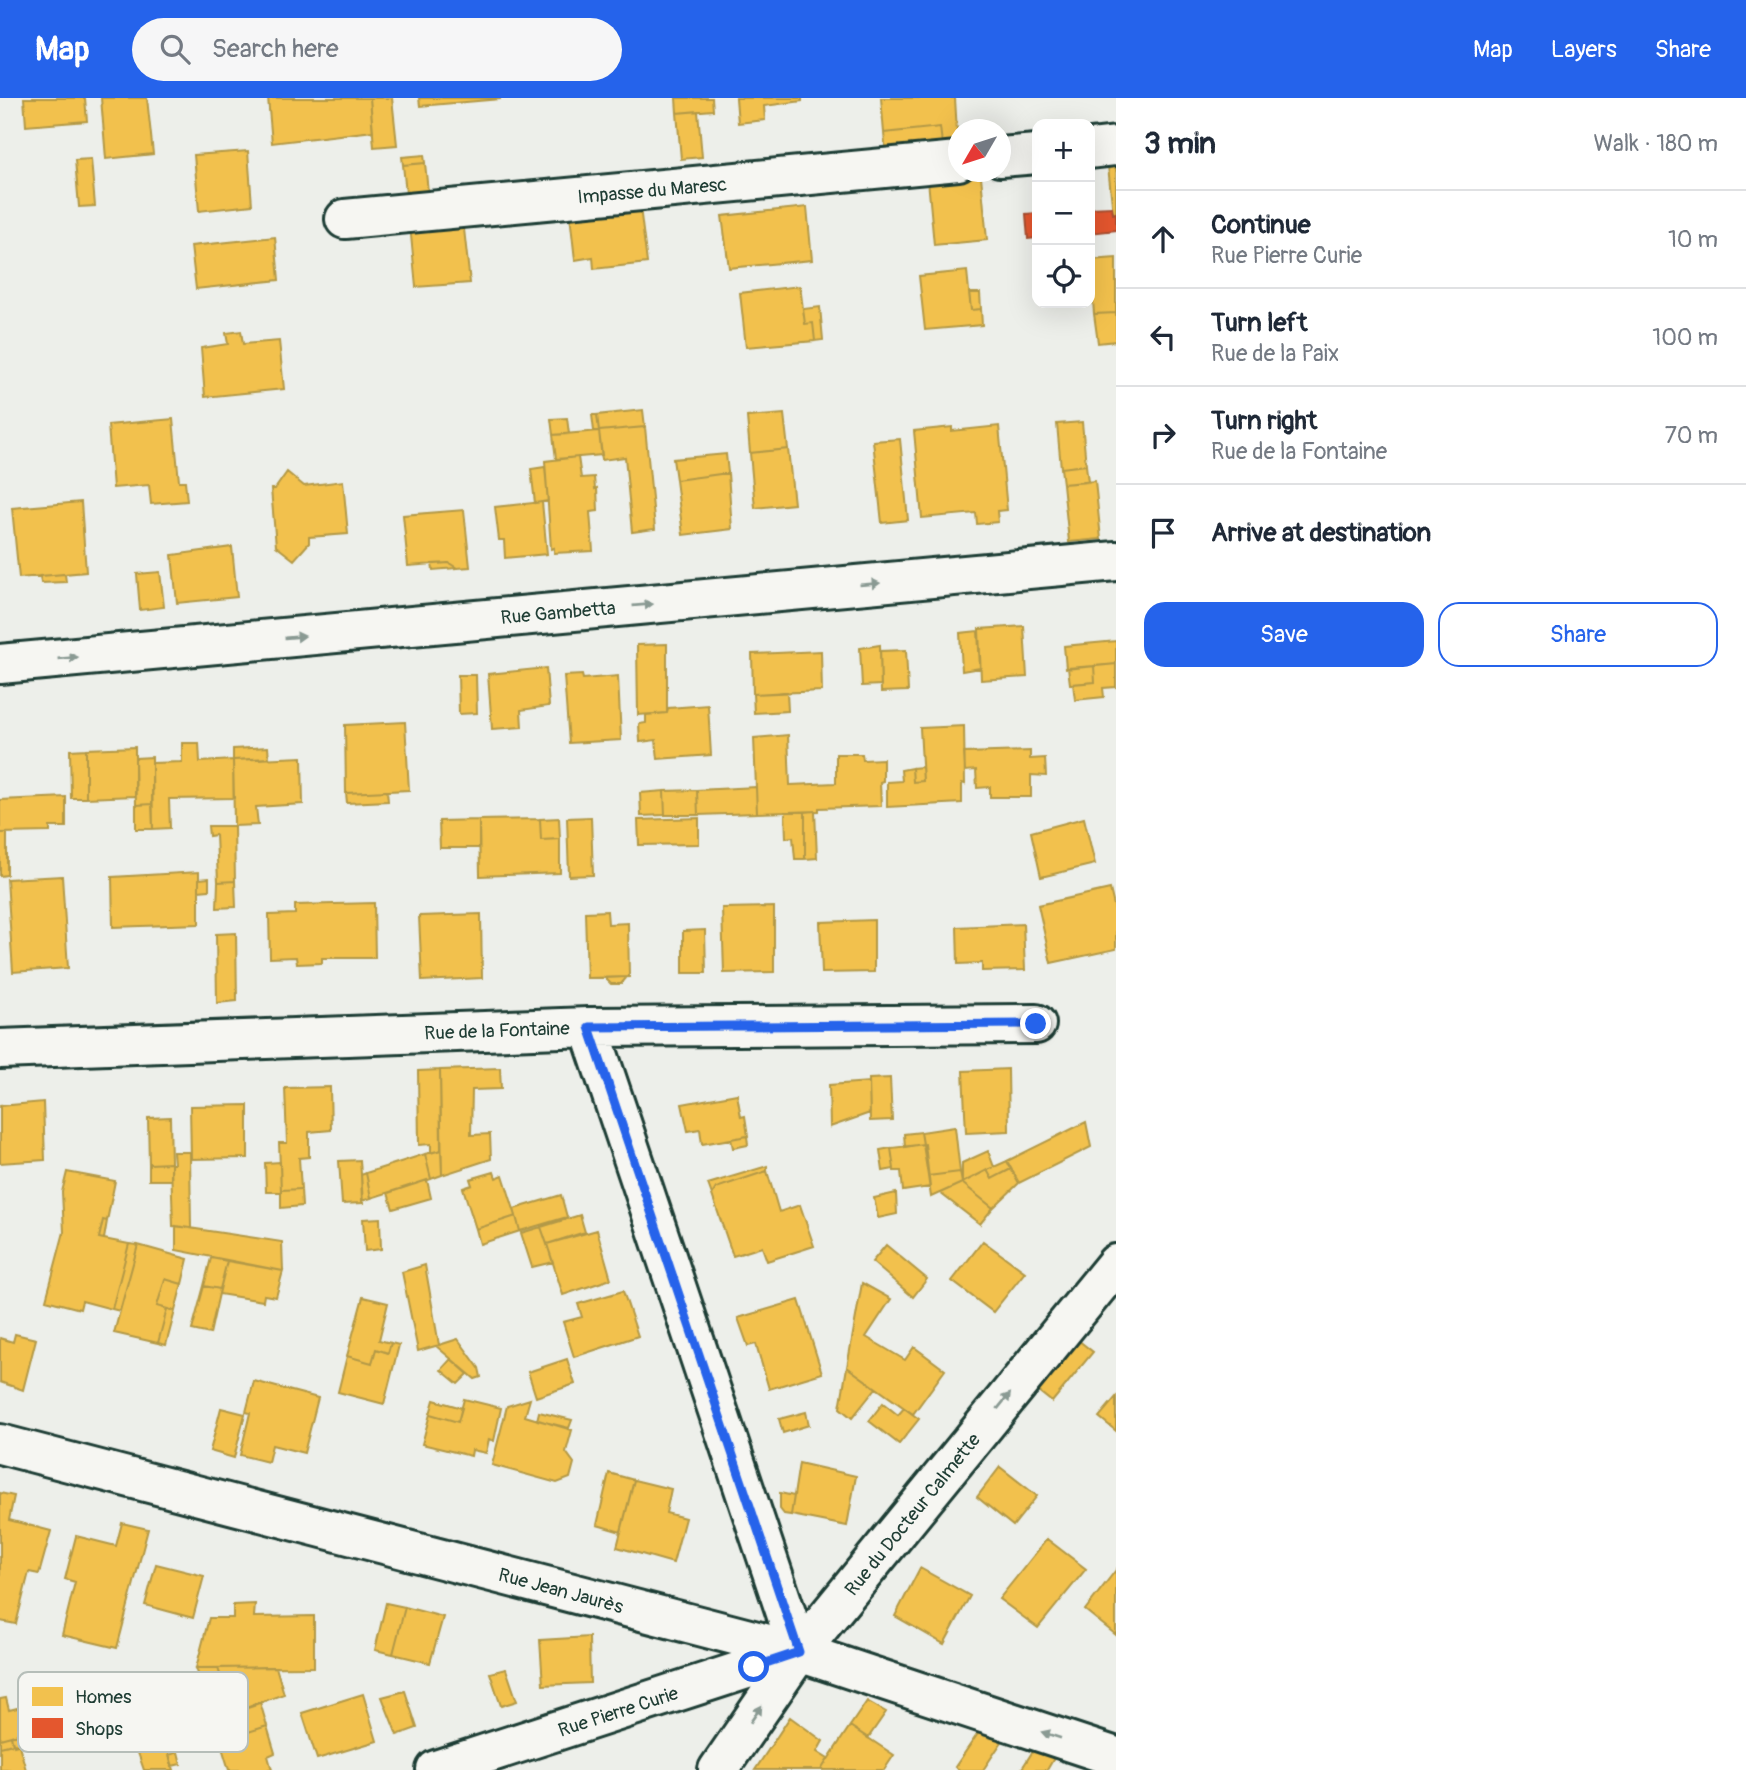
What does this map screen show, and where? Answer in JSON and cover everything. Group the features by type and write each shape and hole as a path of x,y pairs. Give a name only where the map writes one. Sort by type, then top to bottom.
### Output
{"street":[{"path":"1095,148 1116,146"},
{"path":"1011,156 1032,154"},
{"name":"Impasse du Maresc","path":"345,219 948,162"},
{"name":"Rue Gambetta","path":"0,664 1116,561"},
{"name":"Rue de la Fontaine","path":"0,1049 589,1027 1036,1024"},
{"path":"589,1027 799,1652"},
{"name":"Rue du Docteur Calmette","path":"718,1770 799,1652 1116,1264"},
{"name":"Rue Jean Jaurès","path":"0,1444 799,1652 1116,1757"},
{"name":"Rue Pierre Curie","path":"436,1770 799,1652"}],"building: Homes":[{"path":"24,98 85,98 87,121 26,126"},
{"path":"101,98 147,98 153,154 106,159"},
{"path":"268,98 370,98 373,131 272,143"},
{"path":"370,98 392,98 397,145 374,147"},
{"path":"419,98 500,98 500,99 420,106"},
{"path":"676,98 712,98 713,110 677,113"},
{"path":"736,98 802,98 802,101 764,106 765,120 738,123"},
{"path":"881,98 955,98 956,119 948,119 948,151 943,152 940,127 884,133"},
{"path":"698,111 702,157 681,159 677,113"},
{"path":"940,127 943,152 886,157 884,133"},
{"path":"248,151 252,205 199,211 194,155"},
{"path":"424,155 425,163 403,165 402,157"},
{"path":"91,159 95,206 79,207 75,160"},
{"path":"425,163 429,201 407,203 403,165"},
{"path":"1116,165 1116,213 1113,214 1108,166"},
{"path":"948,178 948,182 982,182 987,240 934,245 928,180"},
{"path":"640,207 647,263 594,269 593,257 575,260 570,215"},
{"path":"807,207 812,260 729,268 722,216"},
{"path":"463,220 470,283 416,287 410,225"},
{"path":"275,237 279,280 196,289 191,246"},
{"path":"1116,258 1116,313 1094,314 1095,260"},
{"path":"967,271 971,310 981,309 982,325 925,330 919,276"},
{"path":"800,286 805,324 813,323 815,341 746,347 740,293"},
{"path":"969,293 980,293 981,309 971,310"},
{"path":"820,307 823,340 815,341 813,323 805,324 803,309"},
{"path":"1116,313 1116,341 1098,343 1094,314"},
{"path":"241,331 243,344 279,341 284,389 205,397 201,348 228,344 226,333"},
{"path":"643,410 645,427 599,431 597,415"},
{"path":"784,414 788,449 750,453 747,417"},
{"path":"592,415 597,415 599,431 594,431"},
{"path":"567,418 569,434 553,435 551,419"},
{"path":"173,419 179,481 185,481 187,501 151,504 149,485 113,488 108,425"},
{"path":"1082,422 1086,465 1061,468 1057,424"},
{"path":"999,426 1007,510 997,511 998,522 977,524 976,513 922,518 914,431 952,427 952,431"},
{"path":"645,427 655,529 632,532 625,457 602,460 599,431"},
{"path":"599,431 602,455 556,459 553,435"},
{"path":"900,439 908,520 882,523 873,441"},
{"path":"788,449 794,504 755,508 750,453"},
{"path":"726,454 728,473 676,480 673,459"},
{"path":"578,457 581,478 594,477 595,489 597,488 598,511 590,512 593,551 554,553 554,548 551,549 545,461"},
{"path":"1086,465 1088,482 1063,484 1061,468"},
{"path":"545,467 548,501 535,503 531,469"},
{"path":"287,472 304,486 343,481 348,534 309,537 309,543 294,560 276,546 271,489 275,489"},
{"path":"728,473 732,529 683,535 676,480"},
{"path":"1095,481 1101,539 1069,542 1063,484"},
{"path":"81,502 86,572 19,578 12,508"},
{"path":"542,502 547,554 505,558 504,540 499,540 495,507"},
{"path":"464,510 470,567 457,568 449,563 408,566 403,515"},
{"path":"232,547 237,597 177,603 172,555"},
{"path":"449,563 457,568 433,570 432,564"},
{"path":"160,572 164,607 140,610 137,574"},
{"path":"65,574 66,582 41,583 40,576"},
{"path":"1024,626 1027,677 981,680 979,629"},
{"path":"978,631 980,668 962,671 960,633"},
{"path":"1116,641 1116,664 1066,669 1064,646"},
{"path":"667,644 667,713 638,715 637,645"},
{"path":"880,645 881,685 862,686 860,648"},
{"path":"906,650 908,691 881,692 880,651"},
{"path":"821,651 822,691 753,694 752,654"},
{"path":"1116,664 1116,687 1103,688 1104,697 1075,700 1073,684 1095,682 1094,666"},
{"path":"1094,666 1095,682 1070,684 1068,668"},
{"path":"546,668 549,706 521,710 522,727 492,729 488,674"},
{"path":"458,675 476,675 477,713 459,714"},
{"path":"582,675 583,679 618,676 621,740 569,743 564,676"},
{"path":"787,692 788,711 754,713 753,694"},
{"path":"708,705 711,755 658,759 656,740 640,742 639,724 646,723 646,715 667,713 668,708"},
{"path":"405,722 409,790 346,793 345,725"},
{"path":"964,726 965,784 962,783 962,803 887,807 887,782 902,781 901,770 912,768 913,782 923,781 920,728"},
{"path":"788,735 790,785 836,783 836,754 862,754 863,760 883,759 881,806 757,813 754,738"},
{"path":"182,743 199,743 200,762 233,760 234,798 169,799 170,828 153,829 152,763 182,762"},
{"path":"135,747 135,796 86,798 86,749"},
{"path":"268,747 269,758 233,760 233,749"},
{"path":"86,749 86,798 71,798 70,750"},
{"path":"1030,751 1030,759 1045,758 1046,776 1031,775 1031,797 990,797 990,787 977,788 976,770 965,771 964,753"},
{"path":"152,757 152,804 136,805 135,758"},
{"path":"302,757 303,804 256,807 258,825 234,826 233,760"},
{"path":"922,767 923,781 913,782 912,768"},
{"path":"756,787 757,813 698,815 697,790"},
{"path":"697,790 698,815 665,815 664,791"},
{"path":"387,791 388,801 347,803 346,793"},
{"path":"664,791 665,815 641,816 640,793"},
{"path":"66,797 66,827 50,827 50,832 0,833 0,800"},
{"path":"152,804 153,829 136,829 136,805"},
{"path":"815,811 817,858 805,859 805,812"},
{"path":"785,812 805,812 805,859 795,859 793,837 786,838"},
{"path":"591,817 593,875 569,876 567,818"},
{"path":"559,818 560,839 541,840 540,819"},
{"path":"699,818 699,844 639,845 638,820"},
{"path":"1084,818 1095,864 1041,877 1031,832"},
{"path":"540,819 541,840 560,839 560,873 480,876 479,820"},
{"path":"479,820 479,848 440,848 439,821"},
{"path":"208,826 234,826 235,881 218,882 216,835 209,836"},
{"path":"0,833 7,833 7,875 0,876"},
{"path":"199,872 199,924 113,927 112,877"},
{"path":"62,876 68,968 13,972 7,879"},
{"path":"209,878 209,890 199,891 199,879"},
{"path":"235,881 236,907 217,908 218,882"},
{"path":"1110,889 1116,914 1116,949 1051,963 1038,905"},
{"path":"374,903 375,958 322,958 322,963 297,964 296,957 270,958 269,915 295,914 295,905"},
{"path":"774,907 774,972 724,973 722,908"},
{"path":"607,911 608,924 628,923 629,977 587,978 585,912"},
{"path":"481,914 482,978 422,981 419,916"},
{"path":"874,920 874,972 822,973 820,922"},
{"path":"1023,924 1025,970 982,971 982,963 958,964 957,927"},
{"path":"705,930 706,973 683,973 683,931"},
{"path":"236,933 237,1001 217,1003 216,934"},
{"path":"627,977 621,984 611,984 605,978"},
{"path":"500,1068 501,1089 472,1090 471,1135 490,1134 491,1159 442,1175 440,1070"},
{"path":"1008,1069 1009,1131 966,1133 963,1071"},
{"path":"440,1070 441,1150 431,1153 431,1144 419,1145 418,1071"},
{"path":"890,1078 892,1120 870,1121 869,1079"},
{"path":"869,1082 870,1113 830,1127 829,1085"},
{"path":"330,1087 331,1130 309,1132 309,1157 299,1158 301,1189 281,1190 279,1143 287,1143 285,1088"},
{"path":"737,1094 741,1117 745,1116 748,1136 702,1144 700,1129 688,1131 682,1104"},
{"path":"43,1102 45,1160 0,1163 0,1106"},
{"path":"248,1105 248,1158 191,1159 190,1106"},
{"path":"170,1117 171,1163 149,1164 148,1118"},
{"path":"1086,1122 1091,1147 1019,1183 1007,1161"},
{"path":"955,1127 960,1172 928,1176 921,1132"},
{"path":"921,1132 923,1144 905,1147 904,1134"},
{"path":"747,1136 748,1145 733,1148 731,1139"},
{"path":"925,1144 930,1187 903,1191 901,1171 894,1171 891,1148"},
{"path":"891,1148 894,1169 883,1171 880,1150"},
{"path":"441,1150 442,1175 431,1179 425,1154"},
{"path":"988,1151 994,1167 962,1183 962,1163"},
{"path":"173,1152 190,1152 191,1228 173,1226"},
{"path":"425,1154 431,1179 371,1198 366,1173"},
{"path":"360,1160 363,1203 342,1204 339,1161"},
{"path":"1007,1161 1011,1169 992,1179 987,1170"},
{"path":"280,1162 281,1192 266,1192 265,1163"},
{"path":"171,1163 171,1180 149,1180 149,1164"},
{"path":"767,1166 767,1171 716,1188 712,1195 708,1184"},
{"path":"1011,1169 1019,1183 993,1208 962,1183 987,1170 992,1179"},
{"path":"767,1171 779,1212 800,1205 814,1246 767,1261 762,1247 733,1256 712,1195 716,1188"},
{"path":"67,1172 115,1181 107,1221 103,1220 99,1238 129,1244 112,1309 82,1301 80,1309 46,1300 64,1232 62,1192"},
{"path":"494,1172 496,1178 503,1175 516,1216 476,1229 463,1188 472,1185 470,1179"},
{"path":"960,1172 962,1183 931,1197 928,1176"},
{"path":"366,1173 371,1198 362,1201 361,1175"},
{"path":"427,1180 431,1198 393,1209 388,1193"},
{"path":"962,1183 993,1208 980,1224 940,1193"},
{"path":"301,1189 302,1206 281,1208 281,1190"},
{"path":"896,1193 897,1214 878,1218 874,1198"},
{"path":"561,1195 567,1217 520,1231 514,1209"},
{"path":"580,1215 585,1232 547,1244 541,1227"},
{"path":"516,1216 520,1231 480,1244 476,1229"},
{"path":"380,1218 381,1249 365,1251 363,1219"},
{"path":"103,1220 107,1221 104,1239 99,1238"},
{"path":"176,1226 282,1242 283,1271 176,1250"},
{"path":"541,1227 553,1262 532,1267 521,1233"},
{"path":"597,1230 611,1279 563,1295 547,1244"},
{"path":"983,1241 1025,1272 993,1312 952,1281"},
{"path":"129,1244 138,1245 120,1311 112,1309"},
{"path":"138,1245 188,1259 182,1284 165,1279 157,1306 167,1309 158,1343 114,1333"},
{"path":"886,1245 927,1279 913,1297 872,1262"},
{"path":"211,1258 227,1261 220,1289 204,1286"},
{"path":"227,1261 283,1271 276,1297 264,1295 263,1301 219,1294"},
{"path":"425,1265 439,1345 418,1351 402,1272"},
{"path":"165,1279 182,1284 175,1311 157,1306"},
{"path":"862,1283 891,1299 866,1337 905,1360 914,1347 945,1370 913,1414 847,1367"},
{"path":"204,1286 220,1289 210,1334 192,1330"},
{"path":"623,1291 638,1336 574,1357 563,1322 582,1317 578,1304"},
{"path":"363,1297 388,1303 379,1340 391,1343 388,1353 376,1349 372,1363 347,1356"},
{"path":"799,1300 822,1373 769,1389 756,1344 748,1346 738,1318"},
{"path":"167,1309 175,1311 166,1345 158,1343"},
{"path":"15,1334 36,1339 23,1390 0,1382 0,1338 13,1342"},
{"path":"1073,1336 1093,1352 1052,1402 1032,1386"},
{"path":"458,1339 479,1368 481,1377 475,1379 436,1346"},
{"path":"391,1343 399,1345 384,1404 338,1392 347,1356 372,1363 376,1349 388,1353"},
{"path":"451,1359 468,1374 458,1384 441,1370"},
{"path":"567,1359 575,1384 536,1397 528,1372"},
{"path":"847,1367 876,1388 852,1418 840,1408"},
{"path":"254,1381 318,1398 304,1453 272,1445 268,1462 240,1455"},
{"path":"1116,1397 1116,1431 1099,1417"},
{"path":"464,1399 501,1408 494,1441 489,1439 486,1453 472,1450 471,1456 422,1444 430,1414 458,1422"},
{"path":"530,1399 525,1416 572,1430 566,1452 574,1463 570,1478 557,1483 492,1465 507,1406"},
{"path":"434,1400 462,1408 458,1422 430,1414"},
{"path":"883,1403 898,1415 904,1408 919,1419 899,1444 869,1421"},
{"path":"221,1408 245,1414 234,1458 210,1451"},
{"path":"539,1412 572,1420 569,1428 537,1420"},
{"path":"806,1412 809,1425 783,1433 779,1419"},
{"path":"799,1463 856,1476 847,1526 791,1515"},
{"path":"1000,1467 1037,1496 1013,1526 977,1497"},
{"path":"609,1473 634,1480 621,1532 597,1525"},
{"path":"634,1480 671,1489 666,1513 685,1518 673,1563 617,1547"},
{"path":"0,1493 14,1496 9,1520 51,1531 39,1574 29,1572 16,1624 0,1621"},
{"path":"780,1493 794,1496 791,1515 784,1514 780,1509"},
{"path":"122,1523 148,1529 117,1648 62,1635 75,1582 65,1579 76,1536 116,1546"},
{"path":"1047,1539 1086,1569 1038,1628 999,1599"},
{"path":"156,1564 204,1576 193,1618 145,1605"},
{"path":"920,1568 970,1596 944,1644 895,1616"},
{"path":"1116,1570 1116,1635 1085,1610"},
{"path":"386,1603 405,1607 393,1654 375,1650"},
{"path":"255,1604 254,1617 314,1616 314,1667 196,1668 209,1618 233,1618 233,1605"},
{"path":"405,1607 443,1617 430,1663 393,1654"},
{"path":"589,1637 590,1683 543,1685 540,1640"},
{"path":"276,1667 284,1694 248,1707 248,1672 219,1672 218,1668"},
{"path":"196,1668 218,1668 219,1672 197,1672"},
{"path":"506,1669 517,1701 501,1706 490,1673"},
{"path":"405,1691 417,1728 397,1735 382,1697"},
{"path":"363,1694 377,1741 317,1759 302,1713"},
{"path":"6,1698 9,1710 18,1708 18,1734 0,1739 0,1699"},
{"path":"867,1701 886,1712 868,1738 850,1726"},
{"path":"260,1702 267,1726 248,1732 248,1708 254,1706 253,1704"},
{"path":"790,1717 823,1741 817,1752 828,1759 821,1770 755,1770"},
{"path":"267,1726 275,1753 268,1756 272,1770 229,1770 223,1752 248,1752 248,1732"},
{"path":"850,1726 894,1755 884,1770 821,1770"},
{"path":"979,1732 1003,1740 983,1770 960,1770 955,1767"},
{"path":"18,1734 18,1745 14,1746 11,1736"},
{"path":"11,1736 13,1744 0,1747 0,1739"},
{"path":"18,1745 18,1752 21,1752 26,1770 0,1770 0,1747"},
{"path":"1033,1751 1054,1758 1047,1770 1021,1770"},
{"path":"138,1752 168,1752 174,1770 144,1770"},
{"path":"178,1752 181,1764 172,1766 169,1755"}],"building: Shops":[{"path":"1112,207 1113,214 1116,213 1116,230 1095,232 1095,208"},
{"path":"1032,213 1032,239 1028,239 1026,214"}],"route":[{"path":"754,1667 799,1652 589,1027 1036,1024"}]}
